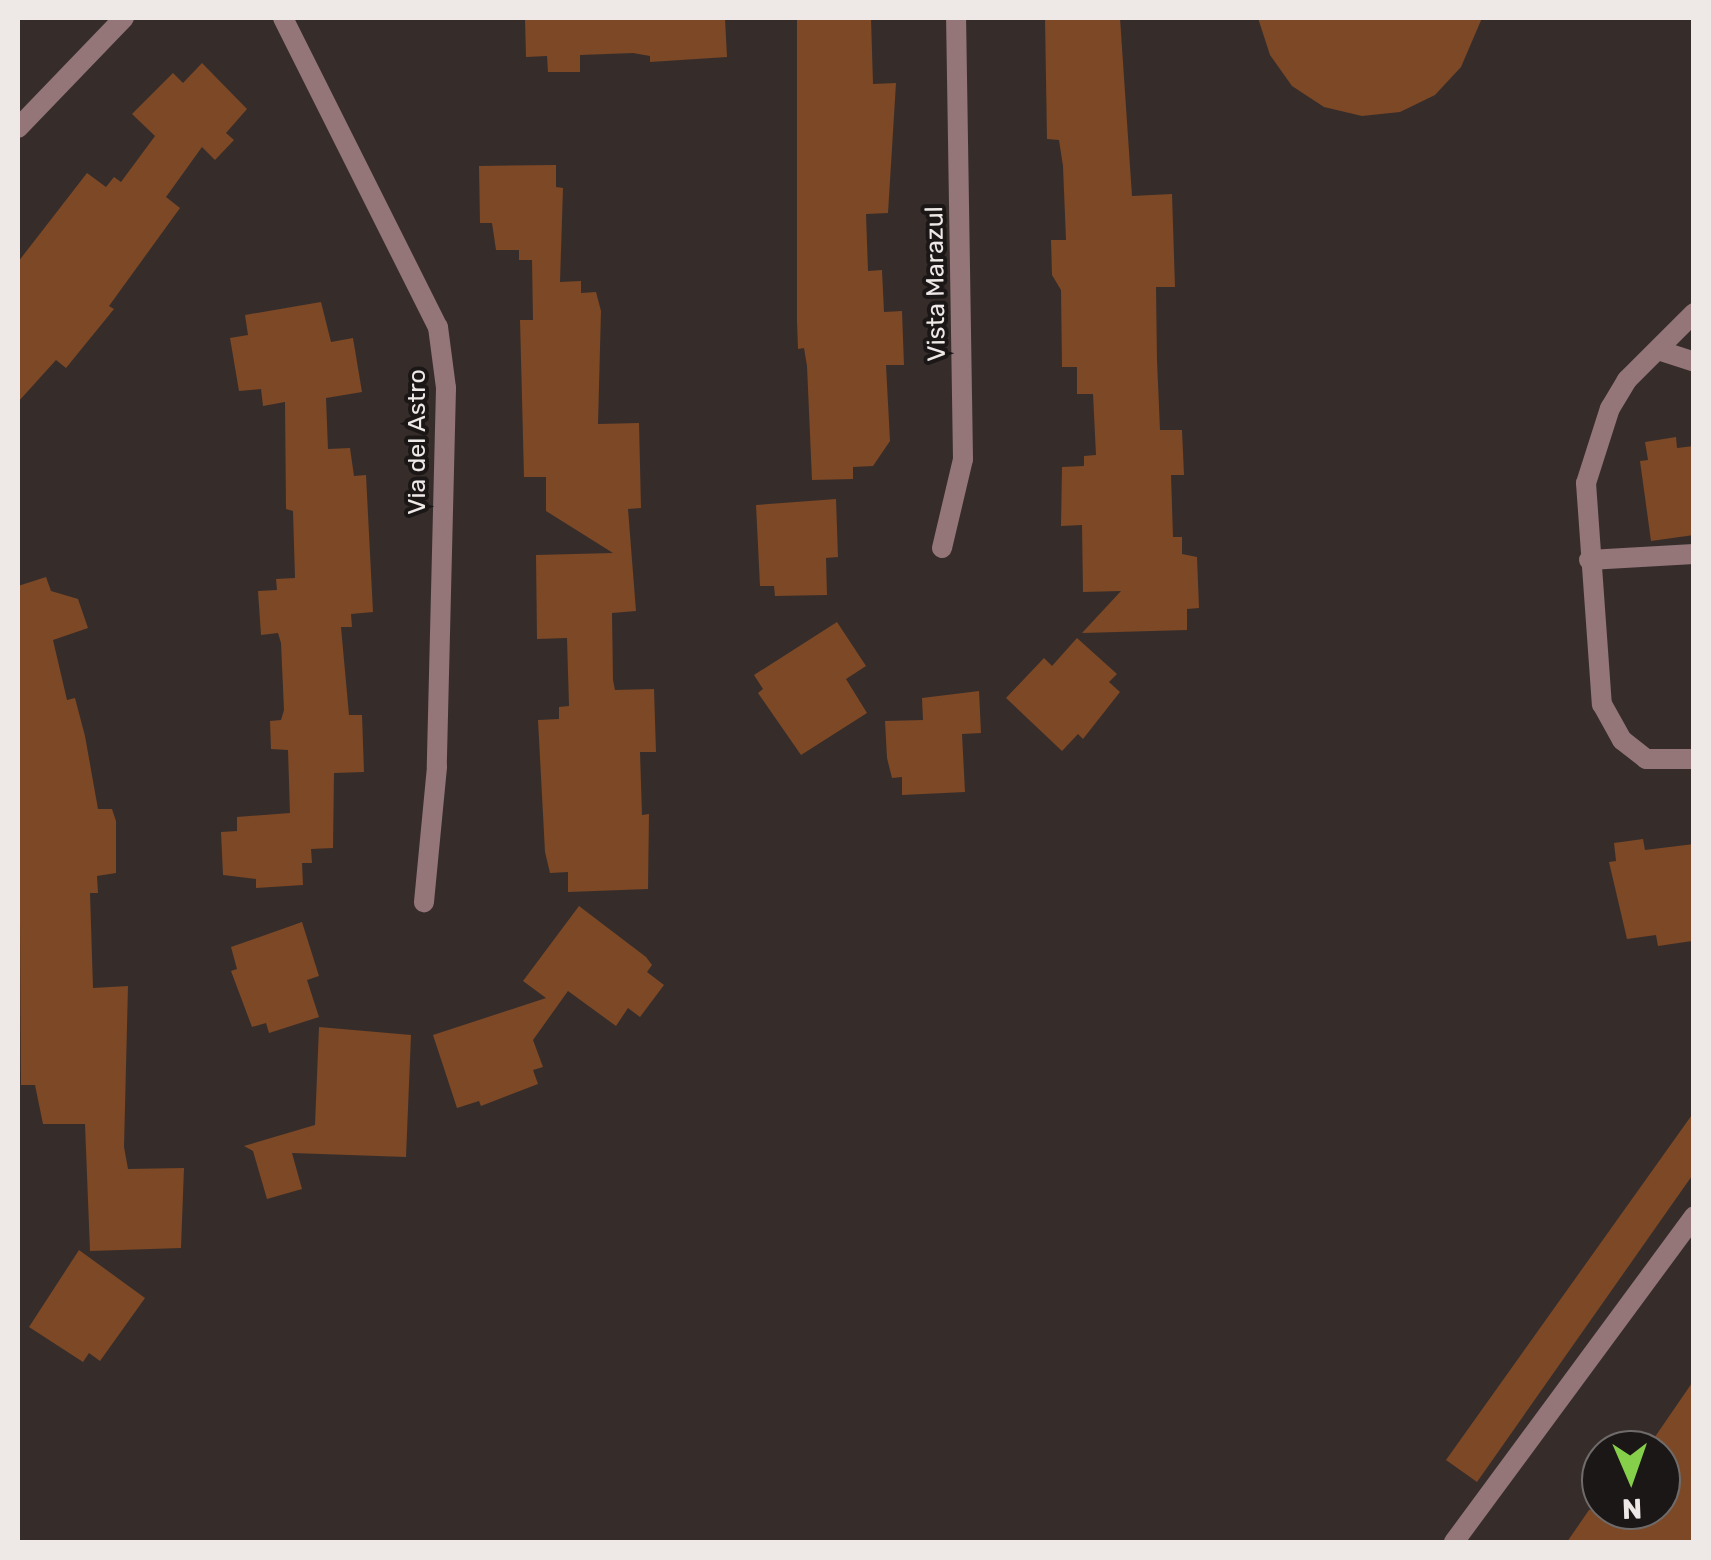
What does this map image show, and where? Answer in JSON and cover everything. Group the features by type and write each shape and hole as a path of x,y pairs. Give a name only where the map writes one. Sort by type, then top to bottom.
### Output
{"street":[{"path":"18,128 124,18"},
{"name":"Via del Astro","path":"283,18 438,328 446,388 438,767 424,902"},
{"name":"Vista Marazul","path":"942,548 964,459 956,18"},
{"path":"1694,314 1661,351 1627,380 1610,408 1586,482 1602,704 1622,740 1646,759 1694,759"},
{"path":"1661,351 1694,362"},
{"path":"1589,560 1694,554"},
{"path":"1454,1542 1694,1216"}],"building":[{"path":"525,18 725,18 727,57 650,62 650,56 633,53 580,55 580,72 548,72 547,56 526,57"},
{"path":"797,18 871,18 873,84 896,83 888,213 866,214 868,271 882,270 884,312 902,311 904,365 886,365 890,441 873,466 853,467 853,479 812,480 807,366 804,348 798,349 797,321"},
{"path":"1045,18 1120,18 1132,196 1172,194 1175,287 1156,287 1157,360 1160,430 1182,430 1184,475 1171,475 1173,537 1182,537 1182,554 1197,557 1199,608 1187,609 1187,630 1082,633 1121,591 1083,592 1082,525 1061,526 1062,467 1084,466 1084,456 1096,455 1093,394 1077,394 1077,367 1062,367 1061,290 1052,275 1051,240 1066,240 1063,166 1059,140 1047,139"},
{"path":"1258,18 1482,18 1461,67 1435,95 1400,112 1362,116 1324,107 1292,86 1270,55"},
{"path":"202,63 247,109 226,133 234,140 215,160 202,147 166,197 180,208 109,306 114,309 66,368 56,360 18,402 18,262 87,173 106,187 114,177 121,182 155,136 132,114 173,73 183,83"},
{"path":"556,165 556,187 563,188 560,282 581,281 581,293 596,292 601,311 598,424 639,423 641,508 628,509 636,611 612,613 613,680 615,690 654,689 656,752 640,752 642,815 649,814 648,889 568,892 568,872 550,873 545,852 538,720 559,719 559,707 569,706 567,638 537,639 536,555 613,553 546,511 546,477 524,477 520,320 533,320 532,260 519,260 519,250 496,250 492,223 480,223 479,166"},
{"path":"321,302 331,342 353,338 362,392 326,398 328,449 350,448 354,476 366,475 373,612 351,614 352,627 341,627 349,715 362,715 364,772 334,773 333,848 311,849 312,863 302,863 303,885 256,888 256,879 223,875 221,832 237,831 237,817 290,813 288,750 271,749 270,721 281,720 284,710 281,643 278,633 261,635 258,591 277,590 276,579 295,578 293,511 286,509 285,402 263,406 261,389 239,391 230,338 248,335 245,315"},
{"path":"1676,437 1677,448 1694,446 1694,535 1651,541 1640,461 1648,460 1645,442"},
{"path":"836,499 838,557 826,558 827,595 775,596 774,586 760,586 756,505"},
{"path":"46,577 51,591 78,599 88,628 53,640 67,700 75,698 98,809 112,809 116,821 116,873 97,876 98,893 90,893 93,988 128,986 124,1147 128,1169 184,1168 181,1248 90,1251 85,1124 43,1124 35,1085 21,1085 18,586"},
{"path":"837,622 866,666 846,679 867,713 801,755 758,693 763,689 754,675"},
{"path":"1077,638 1117,674 1109,682 1120,692 1083,739 1078,734 1062,751 1006,698 1044,658 1052,666"},
{"path":"979,691 981,733 962,734 965,792 902,795 902,777 892,778 887,758 885,721 923,720 922,698"},
{"path":"1643,839 1645,850 1694,844 1692,941 1658,946 1656,935 1627,939 1609,862 1616,861 1614,843"},
{"path":"579,906 646,957 652,965 647,972 664,985 640,1017 628,1008 616,1026 568,991 533,1040 543,1067 533,1070 538,1084 481,1106 479,1101 457,1108 433,1035 546,998 523,981"},
{"path":"302,922 319,976 307,980 319,1017 269,1033 266,1023 252,1027 231,971 237,969 231,947"},
{"path":"319,1027 411,1035 406,1157 292,1153 302,1189 267,1199 253,1151 244,1146 315,1125"},
{"path":"1694,1112 1694,1173 1477,1482 1446,1460"},
{"path":"79,1250 145,1298 100,1361 89,1353 83,1362 29,1327"},
{"path":"1694,1380 1694,1542 1567,1542 1581,1522 1581,1530 1681,1530 1681,1430 1660,1430"}]}
